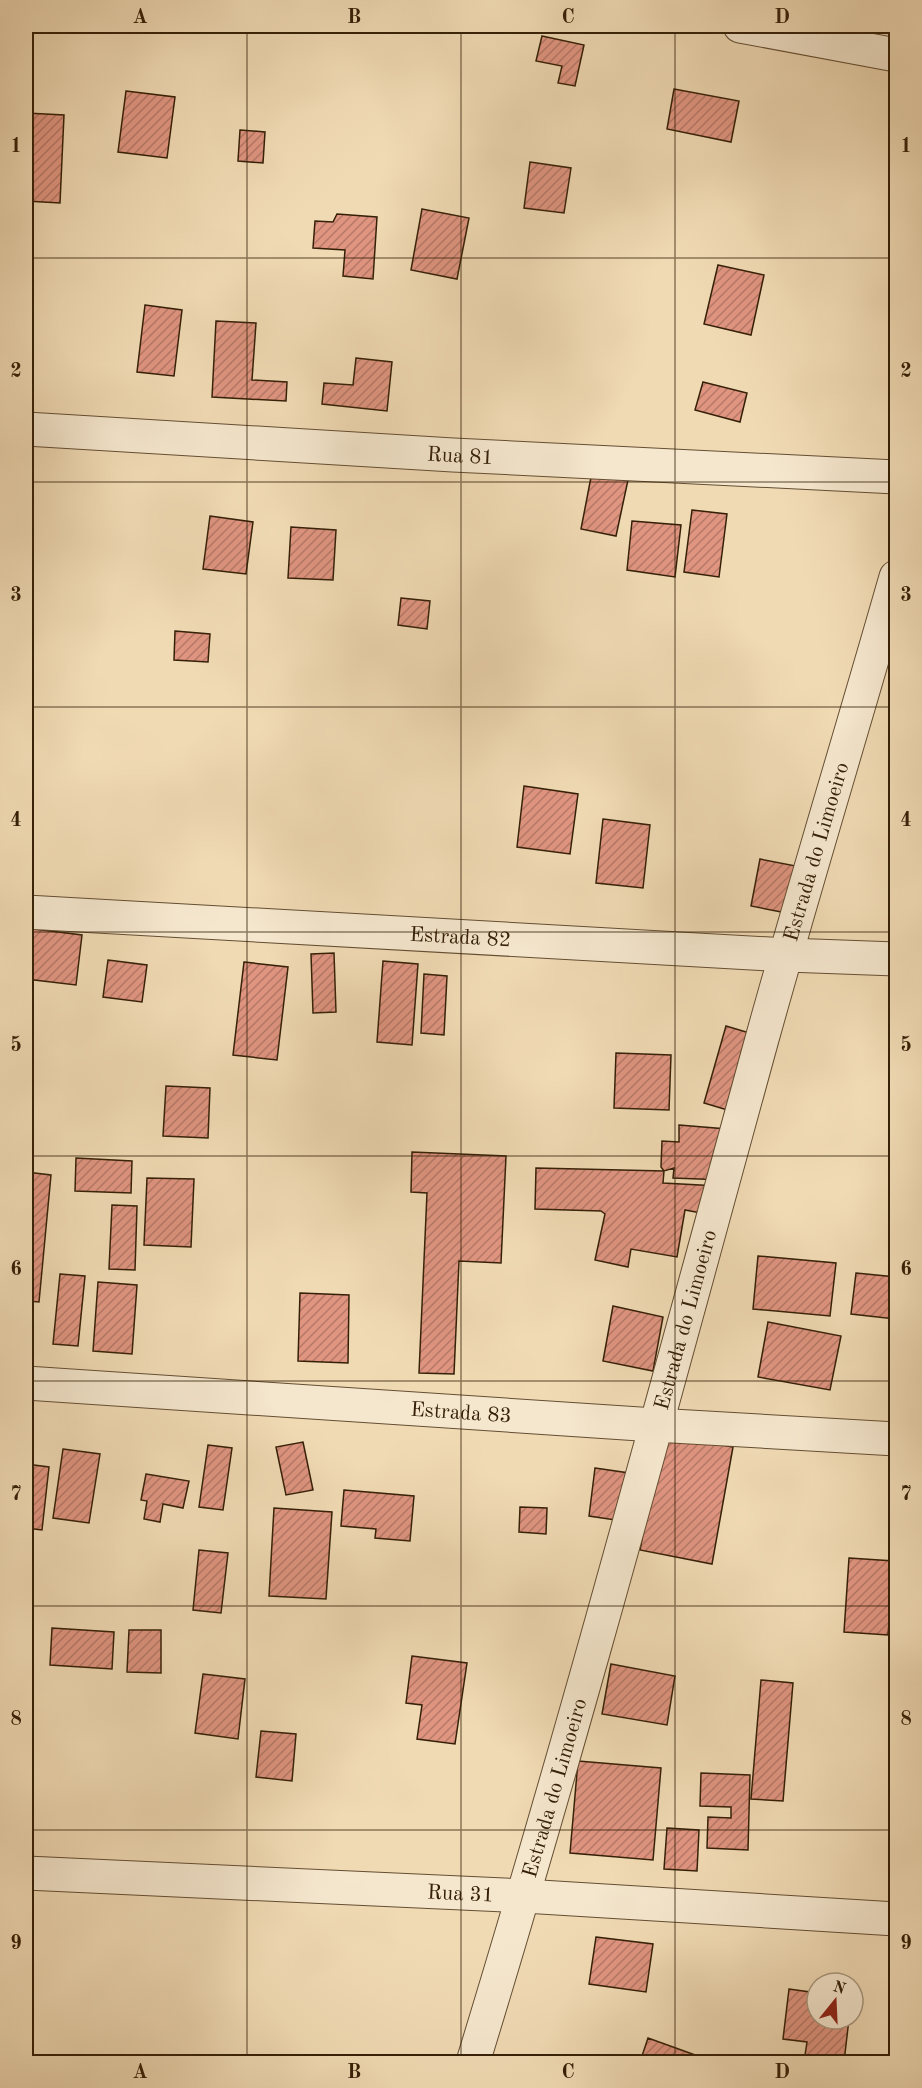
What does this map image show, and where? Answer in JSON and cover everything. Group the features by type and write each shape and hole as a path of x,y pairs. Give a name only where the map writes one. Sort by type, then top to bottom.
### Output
{"street":[{"path":"740,26 897,55"},
{"name":"Rua 81","path":"26,429 453,455 897,477"},
{"name":"Estrada do Limoeiro","path":"473,2062 524,1896 787,955 897,577"},
{"name":"Estrada 82","path":"26,912 787,955 897,959"},
{"name":"Estrada 83","path":"26,1383 897,1439"},
{"name":"Rua 31","path":"26,1873 524,1896 897,1919"}],"building":[{"path":"542,36 584,45 575,86 558,83 562,66 536,61"},
{"path":"674,89 739,101 731,142 667,129"},
{"path":"126,91 175,97 167,158 118,152"},
{"path":"26,113 64,115 60,203 26,201"},
{"path":"240,130 265,132 263,163 238,161"},
{"path":"530,162 571,168 564,213 524,208"},
{"path":"422,209 469,218 457,279 411,270"},
{"path":"337,214 377,217 373,279 343,276 345,250 313,248 315,221 333,222"},
{"path":"718,265 764,275 751,335 704,324"},
{"path":"145,305 182,310 174,376 137,372"},
{"path":"216,321 256,323 252,380 287,382 286,401 212,397"},
{"path":"356,358 392,362 387,411 322,404 324,383 353,385"},
{"path":"703,382 747,393 740,422 695,410"},
{"path":"592,472 628,480 616,536 581,529"},
{"path":"692,510 727,514 719,577 684,572"},
{"path":"210,516 253,522 246,574 203,569"},
{"path":"632,521 681,525 675,577 627,570"},
{"path":"291,527 336,530 333,580 288,578"},
{"path":"401,598 430,601 427,629 398,625"},
{"path":"175,631 210,634 208,662 174,660"},
{"path":"524,786 578,794 570,854 517,847"},
{"path":"603,819 650,825 643,888 596,883"},
{"path":"760,859 801,867 792,914 751,906"},
{"path":"26,928 82,935 76,985 26,979"},
{"path":"334,953 336,1012 313,1013 311,954"},
{"path":"108,960 147,965 142,1002 103,997"},
{"path":"383,961 418,964 412,1045 377,1042"},
{"path":"244,962 288,967 277,1060 233,1055"},
{"path":"424,974 447,976 444,1035 421,1033"},
{"path":"726,1026 763,1037 741,1114 704,1103"},
{"path":"616,1053 671,1055 669,1110 614,1108"},
{"path":"166,1086 210,1088 208,1138 163,1136"},
{"path":"679,1125 727,1129 725,1180 673,1178 674,1168 664,1171 661,1167 662,1141 679,1142"},
{"path":"412,1152 506,1156 501,1263 459,1261 454,1374 419,1373 427,1193 411,1192"},
{"path":"76,1158 132,1161 131,1193 75,1191"},
{"path":"536,1168 664,1171 663,1183 718,1186 706,1214 685,1210 677,1257 631,1249 628,1267 595,1260 605,1214 601,1211 535,1209"},
{"path":"26,1172 51,1175 39,1302 28,1301 26,1320"},
{"path":"147,1178 194,1179 191,1247 144,1245"},
{"path":"112,1205 137,1206 135,1270 109,1269"},
{"path":"758,1256 836,1263 830,1316 753,1309"},
{"path":"856,1273 896,1277 895,1319 851,1314"},
{"path":"60,1274 85,1276 78,1346 53,1344"},
{"path":"98,1282 137,1285 132,1354 93,1351"},
{"path":"300,1293 349,1295 348,1363 298,1361"},
{"path":"613,1306 663,1317 653,1371 603,1361"},
{"path":"768,1322 841,1336 830,1390 758,1377"},
{"path":"662,1434 733,1447 712,1564 640,1550"},
{"path":"303,1442 313,1490 286,1495 276,1447"},
{"path":"208,1445 232,1448 223,1510 199,1507"},
{"path":"63,1449 100,1454 89,1523 53,1518"},
{"path":"26,1464 49,1467 42,1530 26,1528"},
{"path":"595,1468 629,1473 622,1521 589,1516"},
{"path":"146,1474 189,1481 183,1508 163,1504 160,1522 144,1519 147,1501 141,1500"},
{"path":"344,1490 414,1496 410,1541 375,1538 376,1529 341,1526"},
{"path":"520,1507 547,1508 546,1534 519,1532"},
{"path":"274,1508 332,1512 326,1599 269,1596"},
{"path":"199,1550 228,1553 221,1613 193,1610"},
{"path":"849,1558 894,1561 888,1635 844,1632"},
{"path":"52,1628 114,1632 112,1669 50,1665"},
{"path":"129,1630 161,1630 161,1673 127,1672"},
{"path":"412,1656 467,1663 455,1744 417,1739 422,1705 406,1703"},
{"path":"611,1664 675,1676 667,1725 602,1714"},
{"path":"203,1674 245,1679 238,1739 195,1733"},
{"path":"761,1680 793,1683 783,1801 751,1799"},
{"path":"261,1731 296,1734 292,1781 256,1777"},
{"path":"578,1761 661,1768 653,1860 570,1853"},
{"path":"701,1773 750,1775 748,1850 707,1848 708,1817 731,1818 731,1807 700,1806"},
{"path":"667,1828 699,1830 697,1871 664,1869"},
{"path":"596,1937 653,1944 646,1992 589,1984"},
{"path":"789,1989 805,1991 805,2031 848,2031 844,2062 804,2062 807,2042 783,2039"},
{"path":"648,2038 709,2060 708,2062 640,2062"}]}
